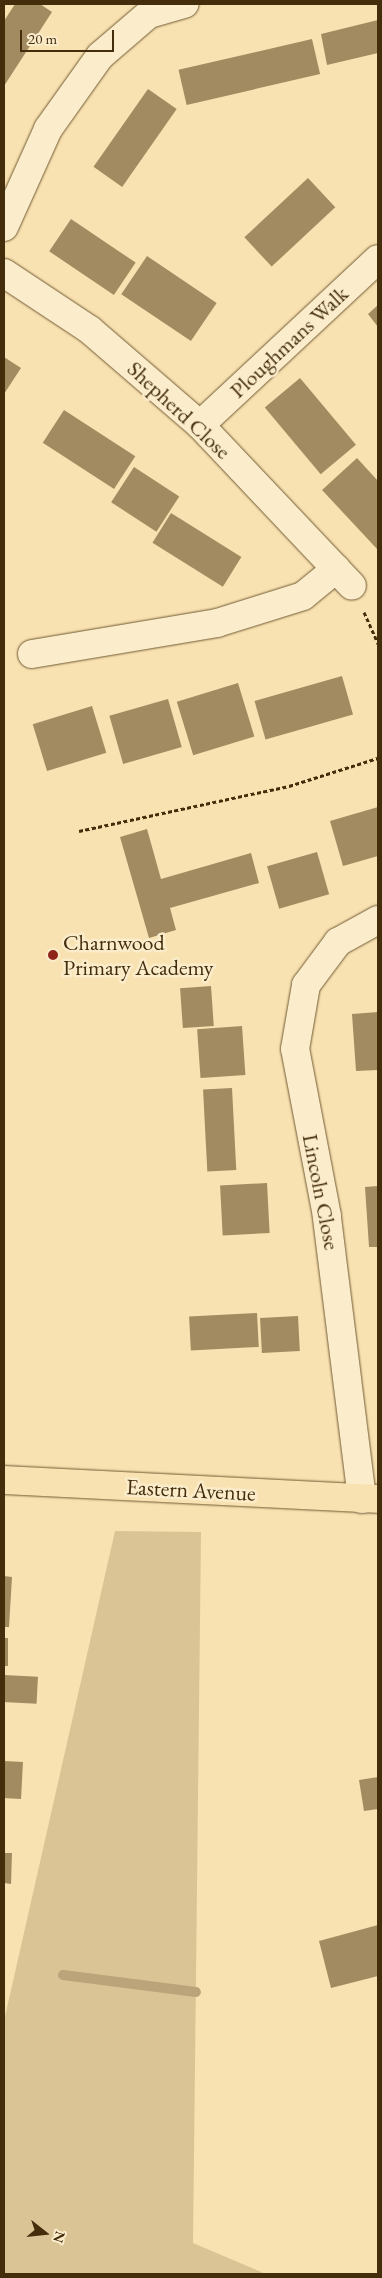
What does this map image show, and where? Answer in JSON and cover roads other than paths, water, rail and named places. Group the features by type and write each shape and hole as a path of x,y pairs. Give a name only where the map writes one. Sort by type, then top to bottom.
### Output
{"highway":[{"name":"Eastern Avenue","path":"4,1480 370,1499"}],"street":[{"path":"4,227 48,129 100,56 149,14 185,4"},
{"name":"Ploughmans Walk","path":"200,425 378,259"},
{"name":"Shepherd Close","path":"4,273 90,330 200,425 344,577 303,596 217,623 32,654"},
{"name":"Lincoln Close","path":"370,1499 327,1216 295,1049 306,985 338,942 378,920"}],"waterway":[{"path":"63,1975 196,1992"}],"place":[{"name":"Charnwood Primary Academy","path":"53,955"}]}
